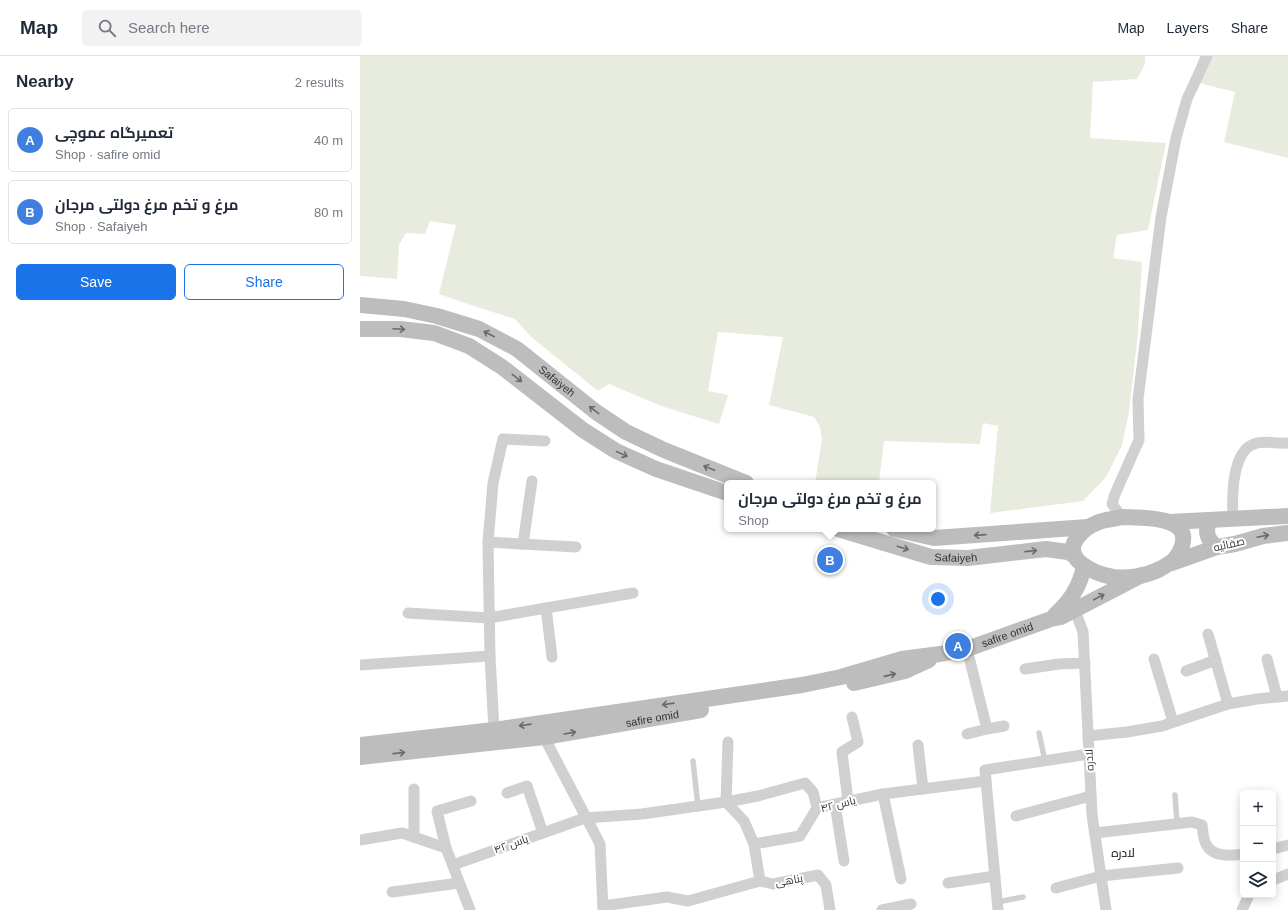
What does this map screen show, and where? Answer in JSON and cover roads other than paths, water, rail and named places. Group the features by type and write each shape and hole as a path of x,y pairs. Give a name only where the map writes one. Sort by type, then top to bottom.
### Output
{"main road":[{"name":"Safaiyeh","path":"360,305 404,309 437,316 478,329 517,349 596,412 626,432 664,450 739,480"},
{"name":"Safaiyeh","path":"360,329 400,329 434,333 469,346 502,367 583,430 616,451 656,469 724,492"},
{"name":"صفائیه","path":"1122,517 1145,518 1169,522 1288,516"},
{"name":"Safaiyeh","path":"907,532 934,538 1058,530 1088,527 1100,522 1122,517"},
{"path":"1209,521 1206,528 1206,533 1211,543 1216,547"},
{"path":"1169,522 1178,526 1183,534 1183,543 1180,554 1172,563"},
{"path":"1051,619 1068,603 1082,576 1080,561 1074,553 1074,543 1088,527"},
{"name":"Safaiyeh","path":"848,532 931,557 968,558 1046,550 1068,552 1096,572 1113,577 1142,575"},
{"name":"صفائیه","path":"1142,575 1216,547 1235,544 1263,536 1288,533"},
{"name":"safire omid","path":"360,745 494,730 802,685 902,659 967,649 1051,619 1062,617 1142,575"},
{"name":"safire omid","path":"360,757 544,737 839,687 905,671 940,654"}],"street":[{"path":"1122,517 1112,504 1139,440 1138,399 1161,217 1176,138 1187,99 1207,56"},
{"path":"494,730 490,656 488,542 493,483 503,439 544,441"},
{"path":"1233,519 1232,497 1240,456 1253,444 1267,442 1288,443"},
{"path":"523,544 532,481"},
{"path":"488,542 576,547"},
{"path":"408,613 489,618 634,593"},
{"path":"546,608 552,656"},
{"name":"لادره","path":"1075,610 1084,632 1091,796 1106,910"},
{"path":"1208,634 1228,704"},
{"path":"967,649 987,729"},
{"path":"360,665 490,656"},
{"path":"1154,659 1173,722"},
{"path":"1186,671 1216,660"},
{"path":"1088,736 1127,732 1162,726 1228,704 1257,699 1283,697 1267,660"},
{"path":"1025,669 1059,664 1085,663"},
{"path":"848,801 842,752 858,742 852,717"},
{"path":"967,734 1004,726"},
{"path":"544,737 600,844 603,908 667,897 688,901 760,881"},
{"path":"728,742 726,802 744,821 754,844"},
{"path":"918,745 923,789"},
{"path":"998,906 985,770 1089,754"},
{"name":"یاس ۴۲","path":"817,808 882,794 986,781"},
{"name":"یاس ۴۲","path":"453,865 586,818 642,814 726,802 758,796 805,783 813,792 817,808 800,836 754,844"},
{"path":"507,793 527,786 543,833"},
{"path":"414,789 414,837"},
{"path":"882,794 901,879"},
{"path":"1016,816 1091,796"},
{"path":"470,910 446,848 437,811 471,801"},
{"path":"835,804 844,861"},
{"path":"1095,833 1192,822 1202,825 1206,845 1214,853 1234,856 1240,855"},
{"path":"360,840 402,833 446,848"},
{"name":"پناهی","path":"754,844 760,881 773,884 818,875 826,885 830,910"},
{"path":"1276,848 1288,845"},
{"path":"1056,888 1101,876 1178,868"},
{"path":"1276,879 1288,874"},
{"path":"948,883 995,876"},
{"path":"392,892 459,883"},
{"path":"1242,910 1248,898"},
{"path":"882,910 911,904"}],"lane":[{"path":"1039,733 1045,761"},
{"path":"694,761 698,806"},
{"path":"1175,795 1177,823"},
{"path":"998,906 1022,897"}],"place":[{"name":"مرغ و تخم مرغ دولتی مرجان","path":"830,560"},
{"name":"تعمیرگاه عموچی","path":"958,646"}],"district":[{"name":"لادره","path":"1123,853"}]}
